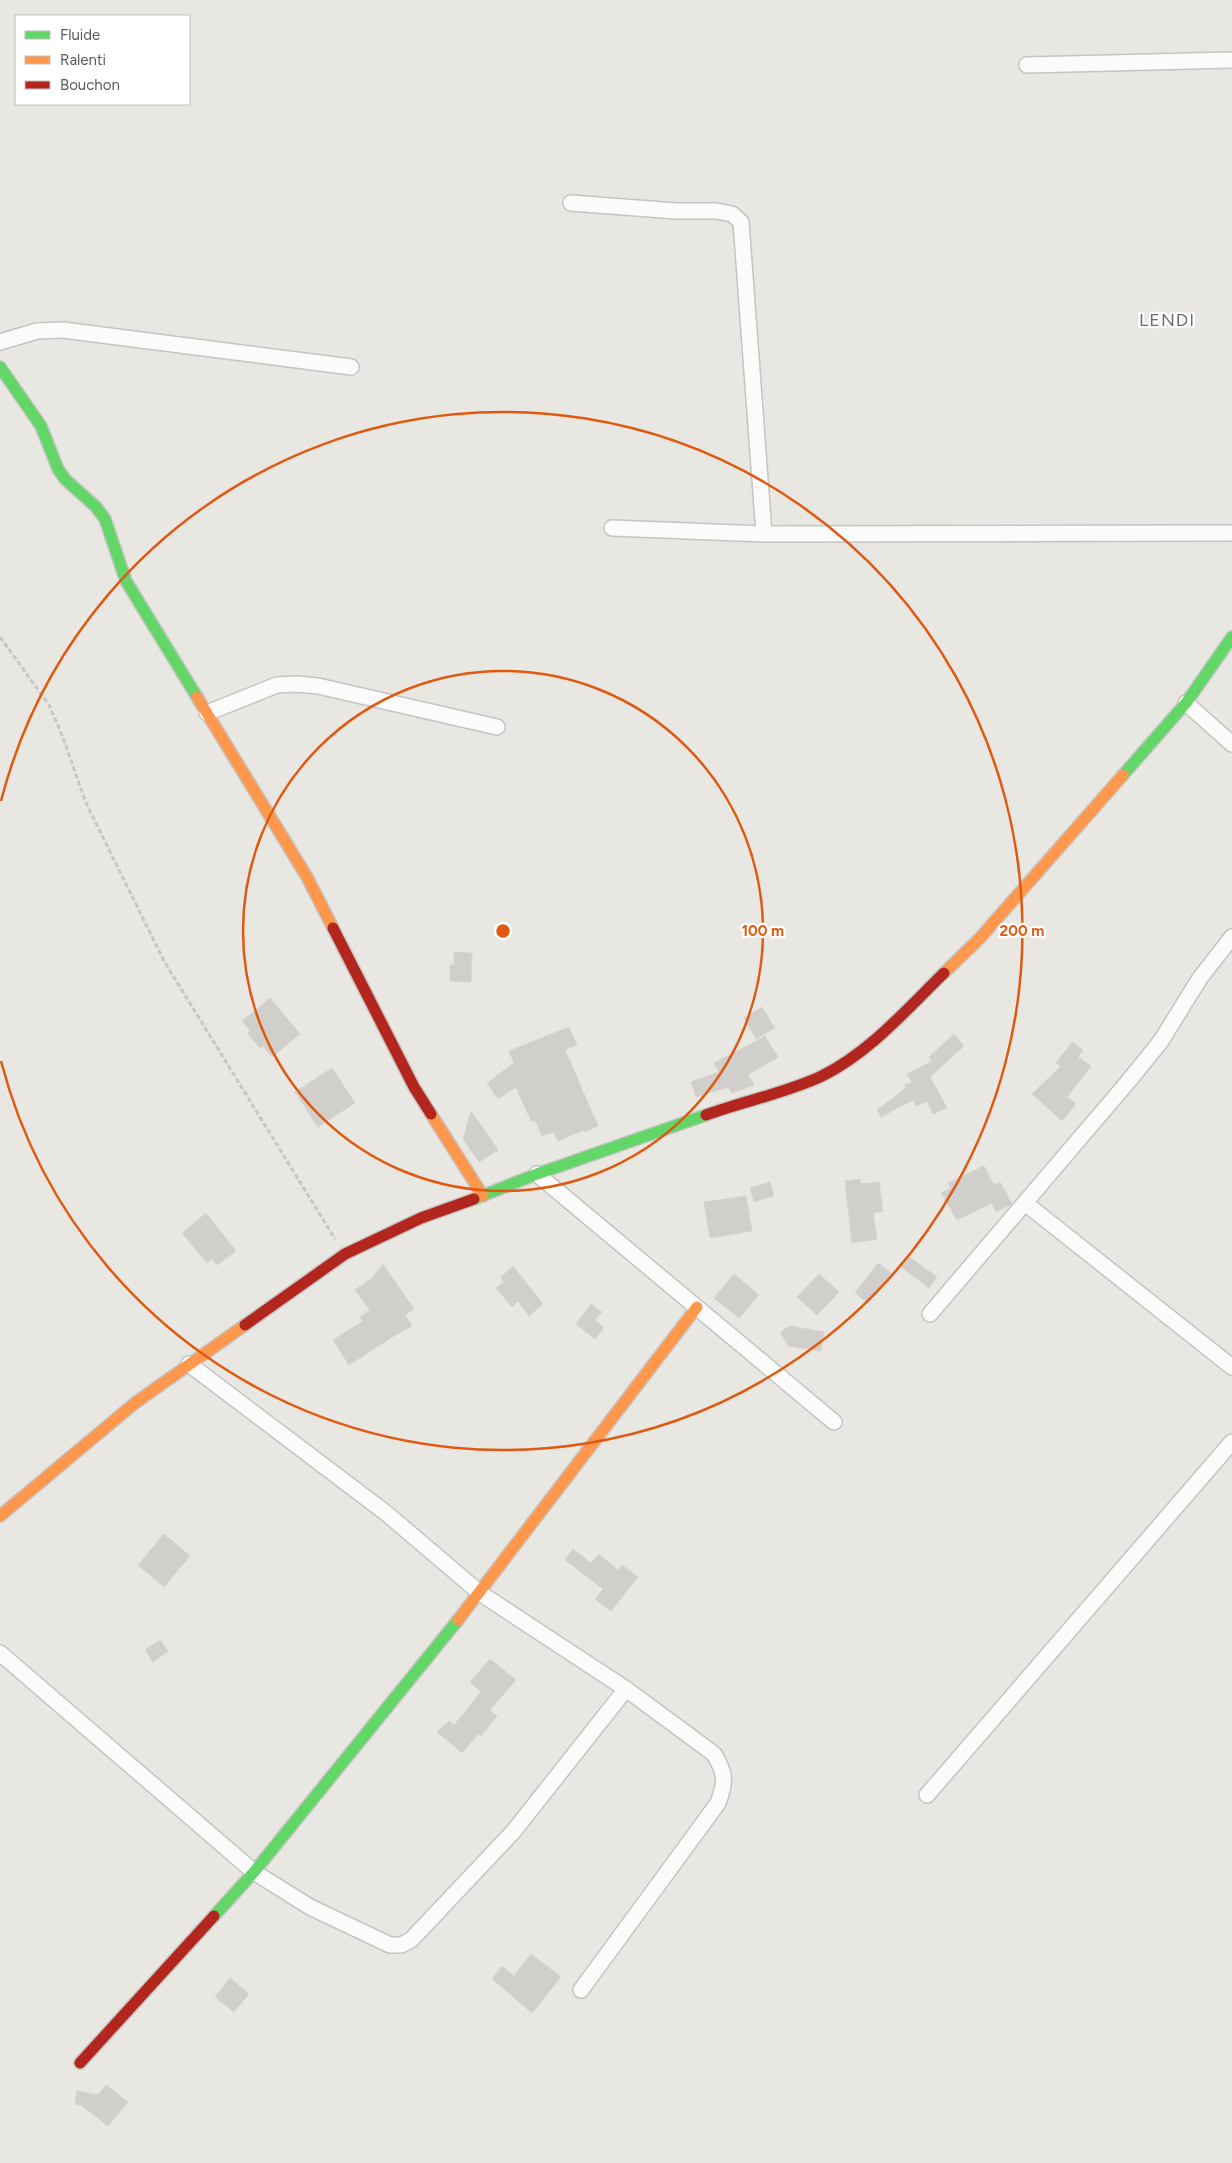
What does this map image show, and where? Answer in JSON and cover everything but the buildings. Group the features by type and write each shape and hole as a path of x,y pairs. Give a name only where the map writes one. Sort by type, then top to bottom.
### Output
{"street":[{"path":"1027,65 1232,60"},
{"path":"572,203 676,211 716,211 732,214 741,222 764,534"},
{"path":"0,342 37,330 63,330 351,367"},
{"path":"0,366 41,426 58,469 65,479 96,507 105,519 126,581 307,877 414,1087 484,1196"},
{"path":"612,528 764,534 1232,534"},
{"path":"0,1516 135,1403 345,1254 421,1218 484,1196 537,1174 728,1107 795,1086 821,1076 846,1062 878,1038 980,938 1186,703 1232,637"},
{"path":"207,713 277,684 296,684 318,686 497,727"},
{"path":"1186,703 1232,744"},
{"path":"930,1314 1155,1048 1200,978 1232,937"},
{"path":"537,1174 834,1422"},
{"path":"1025,1203 1232,1367"},
{"path":"80,2063 254,1872 480,1593 697,1307"},
{"path":"189,1364 386,1513 480,1593 626,1689 714,1754 723,1769 724,1785 718,1803 581,1990"},
{"path":"927,1794 1232,1442"},
{"path":"0,1653 254,1872 310,1907 390,1945 401,1945 411,1940 513,1832 626,1689"}],"path":[{"path":"0,637 49,705 65,742 86,803 164,961 345,1254"}],"traffic: fast":[{"path":"0,367 41,426 58,469 65,479 96,507 105,519 126,581 197,697"},
{"path":"1123,775 1186,703 1232,637"},
{"path":"474,1199 537,1174 706,1115"},
{"path":"214,1916 254,1872 458,1620"}],"traffic: slow":[{"path":"197,697 307,877 333,928"},
{"path":"944,973 980,938 1123,775"},
{"path":"431,1114 483,1196"},
{"path":"458,1620 697,1307"},
{"path":"0,1516 135,1403 245,1325"}],"traffic: jam":[{"path":"333,928 414,1087 431,1114"},
{"path":"706,1115 808,1082 839,1066 872,1043 944,973"},
{"path":"245,1325 345,1254 421,1218 474,1199"},
{"path":"80,2063 214,1916"}],"district":[{"name":"LENDI","path":"1167,320"}]}
